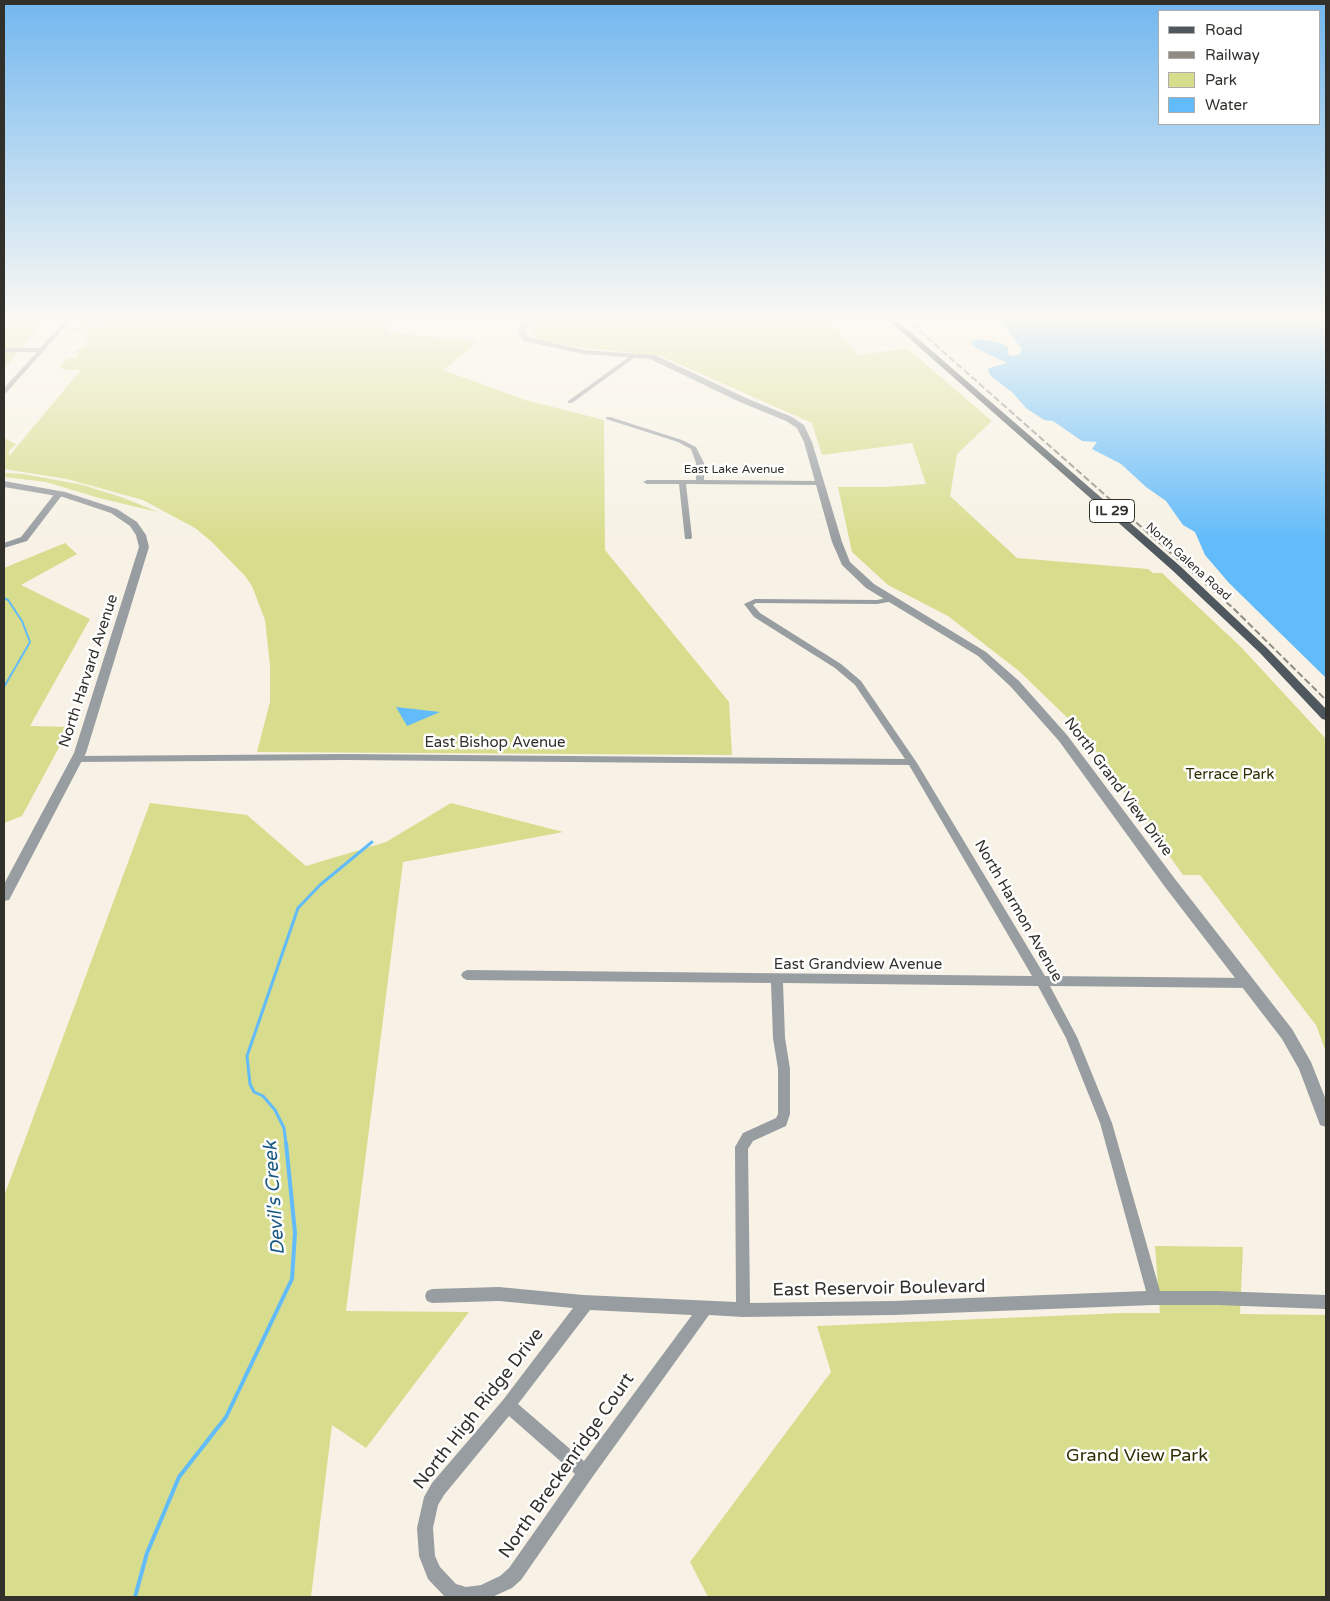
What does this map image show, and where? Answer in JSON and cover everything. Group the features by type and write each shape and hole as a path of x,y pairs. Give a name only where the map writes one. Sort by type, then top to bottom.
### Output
{"main road":[{"name":"North Galena Road","path":"974,392 1176,568 1264,651 1326,716"}],"street":[{"path":"570,402 584,392"},
{"name":"North Grand View Drive","path":"728,392 796,423 802,428 844,560 863,581 974,648 1015,684 1072,748 1170,883 1249,984 1298,1051 1326,1120"},
{"path":"608,418 680,441 694,448 700,462 700,482"},
{"name":"East Lake Avenue","path":"648,482 820,483"},
{"path":"682,482 688,537"},
{"path":"4,484 59,494 26,537 15,544 4,546"},
{"name":"North Harvard Avenue","path":"4,896 77,759 144,547 140,532 126,518 98,505 59,494"},
{"name":"North Harmon Avenue","path":"891,599 877,602 756,601 748,604 750,608 853,677 912,762 1042,982 1071,1037 1106,1123 1155,1298"},
{"name":"East Bishop Avenue","path":"77,759 345,757 912,762"},
{"name":"East Grandview Avenue","path":"467,975 1249,984"},
{"path":"744,1310 741,1147 748,1137 781,1122 784,1114 784,1074 779,1038 777,980"},
{"name":"East Reservoir Boulevard","path":"432,1296 499,1294 587,1302 744,1310 894,1308 1155,1298 1326,1302"},
{"name":"North High Ridge Drive","path":"437,1577 428,1561 425,1545 425,1520 430,1503 438,1489 508,1405 587,1302"},
{"name":"North Breckenridge Court","path":"437,1577 452,1591 466,1595 482,1593 506,1582 515,1574 585,1473 705,1309"},
{"path":"508,1405 585,1473"}],"green space":[{"path":"63,392 502,392 525,400 604,420 605,550 729,702 732,755 257,752 270,702 270,665 265,620 252,586 245,576 211,541 195,528 143,500 67,479 4,469 4,438 16,444 9,451 9,456"},
{"name":"Terrace Park","path":"741,392 958,392 992,421 957,454 950,496 1017,558 1148,569 1153,573 1162,573 1241,647 1326,739 1326,1052 1316,1025 1200,875 1183,875 1080,730 1019,671 948,616 888,585 852,552 838,487 886,487 926,484 912,443 822,455 812,423"},
{"path":"4,473 24,474 83,485 121,497 158,512 99,498 46,482 4,477"},
{"path":"65,543 77,554 21,585 90,619 30,726 70,727 22,816 4,823 4,568"},
{"path":"150,803 247,815 306,866 386,842 451,803 563,832 403,862 346,1311 469,1312 366,1448 332,1425 311,1597 4,1597 4,1196"},
{"name":"Grand View Park","path":"1155,1246 1243,1247 1240,1314 1326,1315 1326,1597 708,1597 690,1562 831,1372 817,1326 1160,1313"}],"water":[{"path":"1011,392 1326,392 1326,678 1229,583 1205,555 1195,532 1183,525 1166,501 1146,487 1121,464 1092,449 1097,442 1082,441 1053,421 1044,420 1026,408"},
{"path":"396,707 440,712 407,726"}],"waterway":[{"path":"4,598 8,600 22,621 30,642 4,687"},
{"name":"Devil's Creek","path":"286,1144 284,1128 275,1110 263,1096 254,1092 250,1084 247,1056 298,908 320,885 372,842"},
{"name":"Devil's Creek","path":"135,1597 147,1553 179,1477 226,1417 292,1279 295,1233 286,1143"}],"railway":[{"path":"988,392 1233,608 1326,700"}]}
